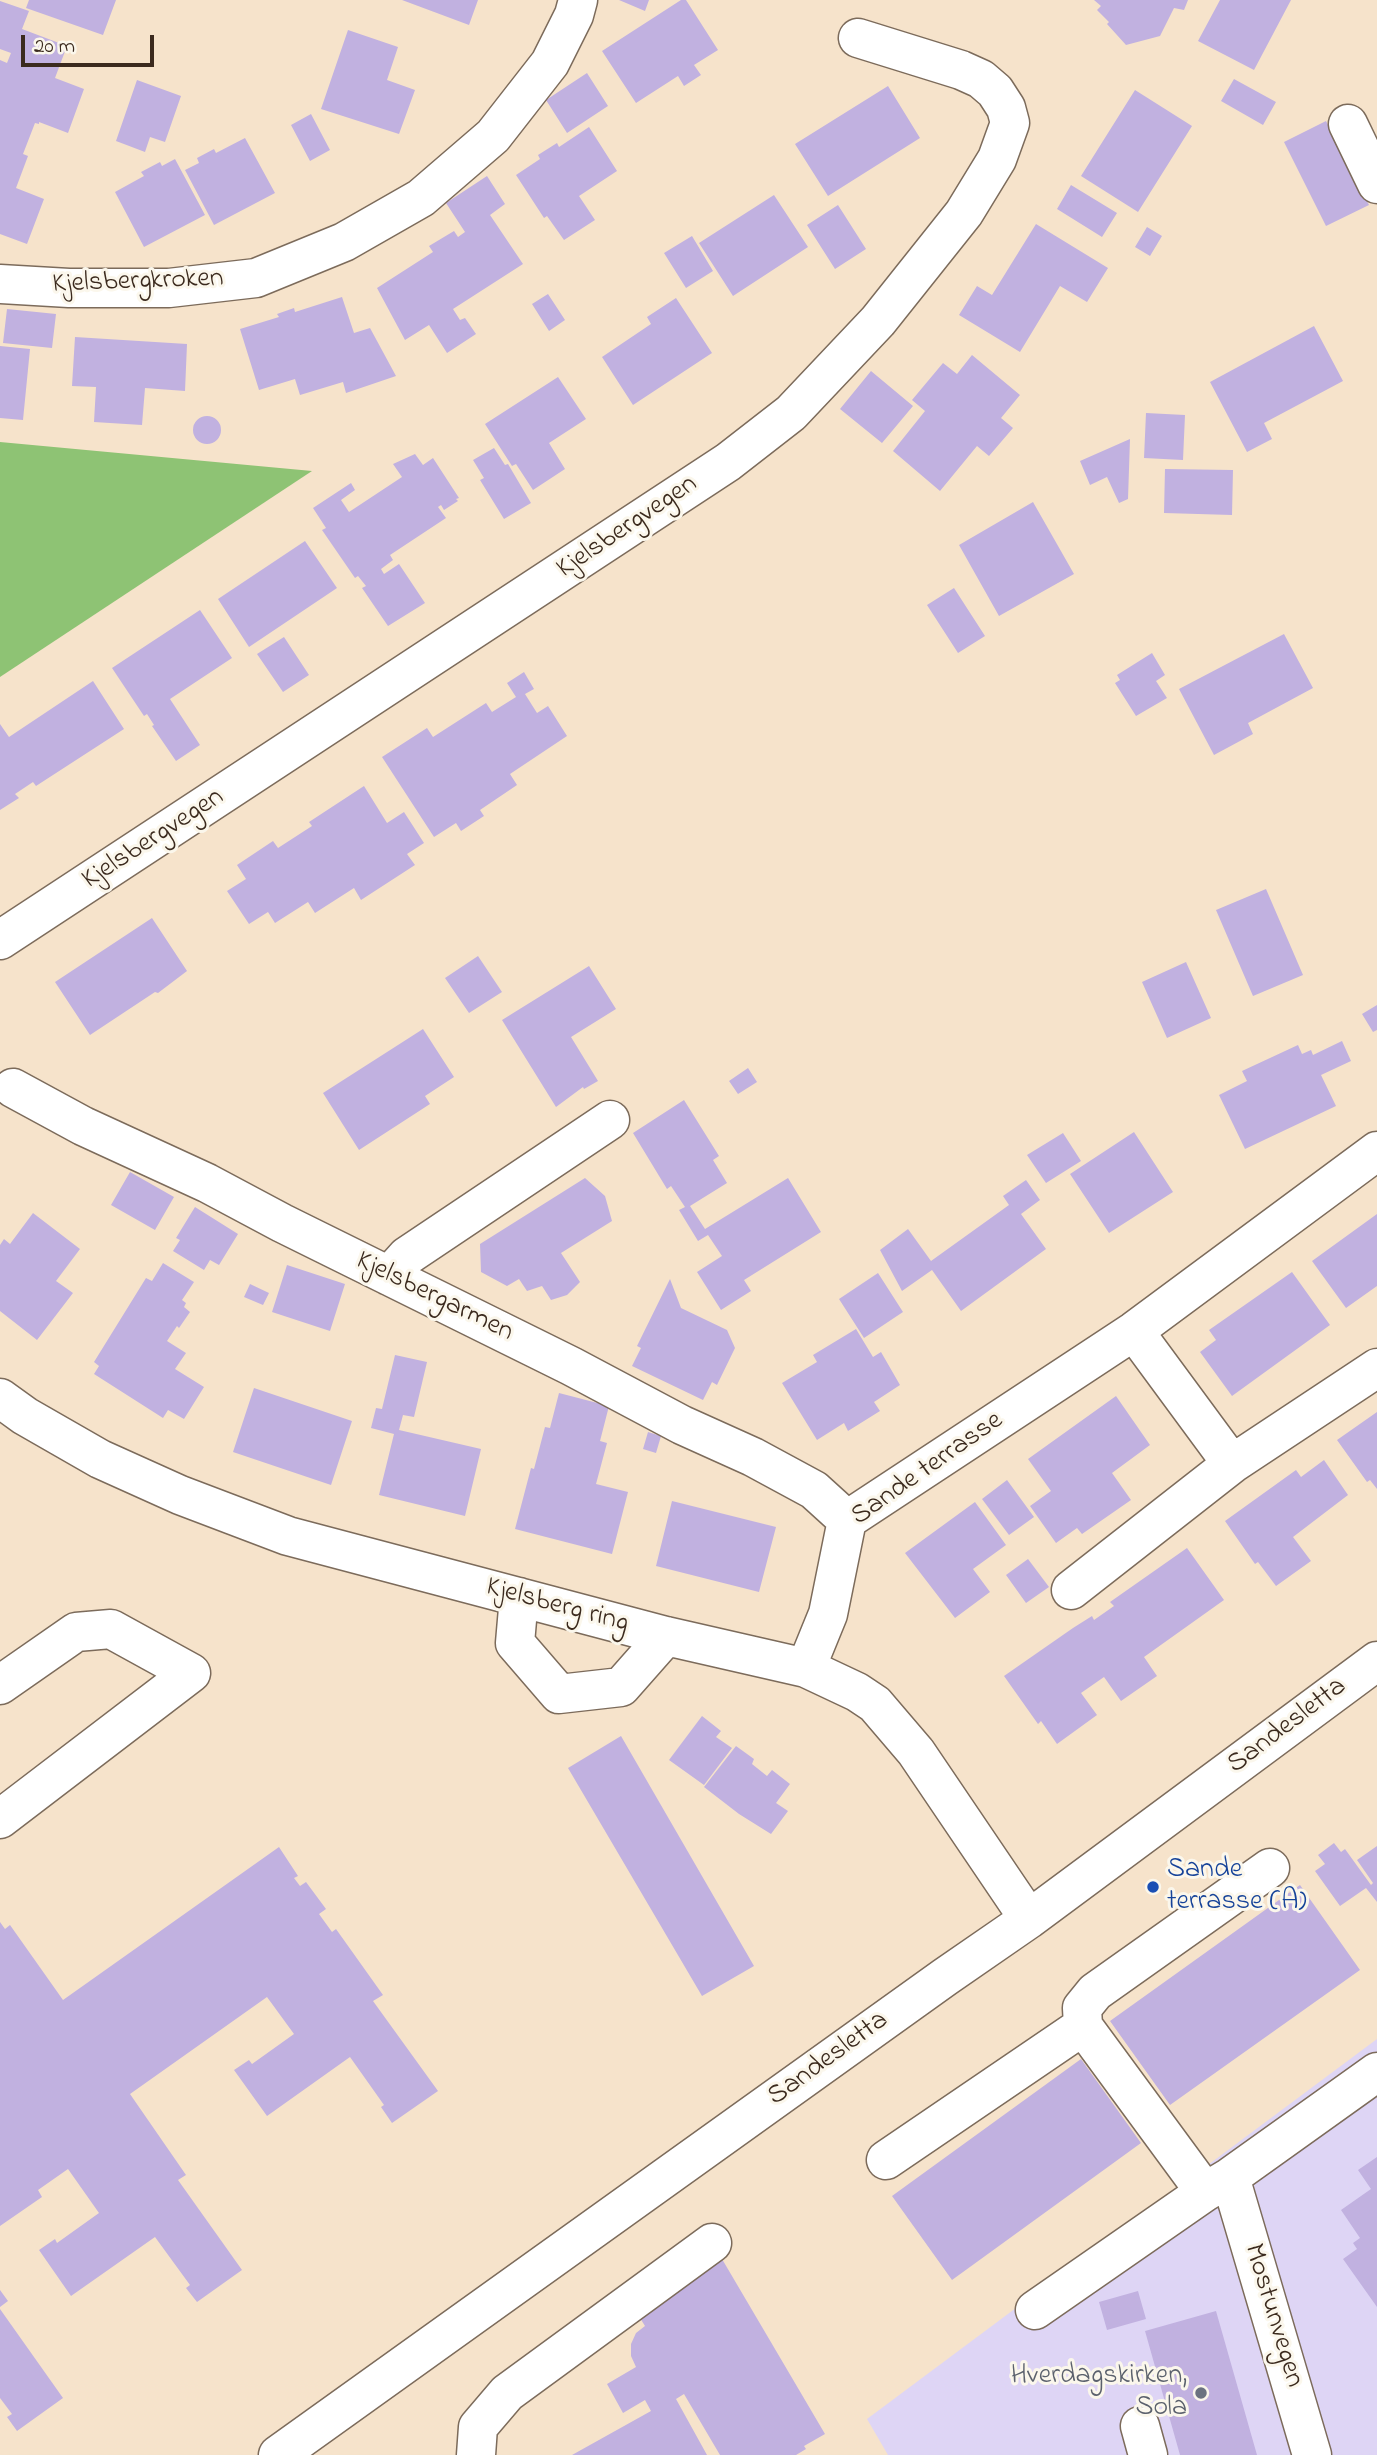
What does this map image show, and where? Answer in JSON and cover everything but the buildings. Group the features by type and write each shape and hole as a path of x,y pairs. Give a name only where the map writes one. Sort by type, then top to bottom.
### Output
{"street":[{"name":"Kjelsbergkroken","path":"0,284 69,288 169,288 256,278 344,242 421,198 493,136 550,63 574,15 578,0"},
{"name":"Kjelsbergvegen","path":"0,940 728,462 791,413 835,367 878,321 964,213 997,159 1010,123 1006,108 995,92 981,79 961,70 858,38"},
{"path":"1348,124 1377,184"},
{"name":"Kjelsbergarmen","path":"13,1088 83,1126 207,1183 570,1366 681,1425 789,1475 814,1490 847,1520"},
{"path":"389,1276 407,1256 610,1120"},
{"name":"Sande terrasse","path":"806,1668 828,1614 847,1520 1134,1331 1377,1151"},
{"path":"1134,1331 1232,1464"},
{"path":"1071,1590 1232,1464 1377,1368"},
{"name":"Kjelsberg ring","path":"0,1398 100,1459 180,1495 288,1536 666,1636 806,1668 857,1692 876,1704 916,1752 1029,1919"},
{"path":"519,1597 515,1643 559,1694 621,1687 666,1636"},
{"path":"0,1685 76,1632 111,1629 191,1673 0,1819"},
{"name":"Sandesletta","path":"278,2455 1029,1919 1377,1661"},
{"path":"886,2160 1083,2026 1082,2008 1095,1992 1270,1868"},
{"name":"Mostunvegen","path":"1083,2026 1218,2184 1312,2455"},
{"path":"1035,2310 1377,2072"},
{"path":"476,2455 478,2427 507,2393 712,2243"}],"shaded area":[{"path":"1377,2039 1377,2455 888,2455 867,2419"}],"green space":[{"path":"0,442 312,471 0,677"}],"place":[{"name":"Sande terrasse (A)","path":"1153,1887"},
{"name":"Hverdagskirken, Sola","path":"1201,2393"}]}
